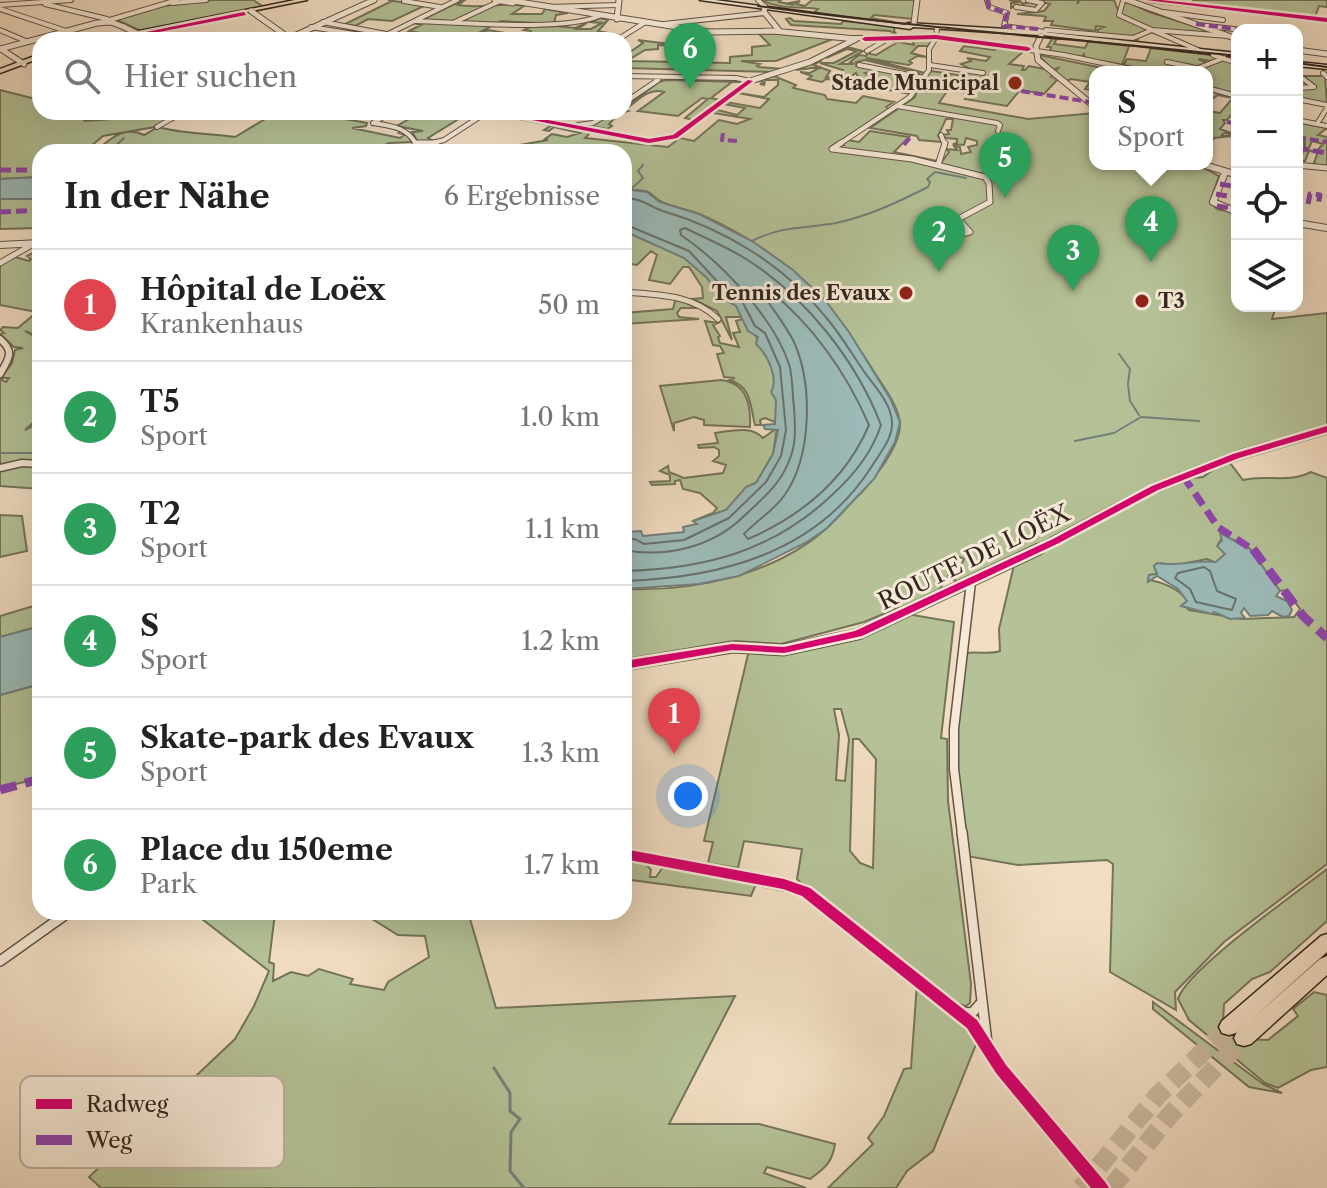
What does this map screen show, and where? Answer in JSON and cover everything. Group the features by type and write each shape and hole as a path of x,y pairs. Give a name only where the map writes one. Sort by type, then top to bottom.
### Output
{"highway":[{"path":"1327,941 1237,1032 1327,964"}],"main road":[{"path":"147,32 303,0"},
{"path":"290,2 311,0"},
{"path":"703,0 765,10 937,28 1041,33 1231,58"},
{"path":"721,0 765,10"},
{"path":"140,32 252,11"},
{"path":"914,25 1041,33 1198,50 1221,56"},
{"path":"16,56 32,56"},
{"path":"0,72 32,60"},
{"path":"0,72 24,63"},
{"path":"1303,65 1326,71"}],"street":[{"path":"0,6 15,0"},
{"path":"0,6 69,0"},
{"path":"63,32 174,2 206,0"},
{"path":"298,32 374,0"},
{"path":"393,32 457,0"},
{"path":"453,23 498,0 723,34 778,30 855,38 936,37 1028,49 1114,66"},
{"path":"507,0 538,6"},
{"path":"758,0 778,30"},
{"path":"914,25 917,0"},
{"path":"987,0 988,6 1007,13 1004,26 1041,33 1133,38 1151,31 1228,36"},
{"path":"1016,7 1036,10 1042,3 1020,0"},
{"path":"1198,50 1119,15 1124,0 1150,11 1223,20"},
{"path":"1148,0 1327,20"},
{"path":"404,1 442,8"},
{"path":"42,2 134,32"},
{"path":"548,7 619,3 617,19"},
{"path":"0,6 66,31"},
{"path":"661,25 765,10"},
{"path":"252,11 279,32"},
{"path":"1257,19 1260,12"},
{"path":"1163,13 1231,37"},
{"path":"415,21 557,24 588,21 599,16"},
{"path":"323,22 378,32"},
{"path":"630,32 644,23"},
{"path":"1196,24 1231,28"},
{"path":"311,27 339,32"},
{"path":"937,28 929,49 930,65 910,97 832,150 938,165 981,175 989,181 990,202 958,219 948,220 942,229 957,235 970,232 958,219"},
{"path":"0,30 28,42"},
{"path":"1041,33 1036,46 1038,60 1089,102"},
{"path":"548,120 653,141 674,138 750,81 815,60 855,38 909,38"},
{"path":"867,51 888,39"},
{"path":"0,49 32,41"},
{"path":"0,49 24,63"},
{"path":"0,49 16,59 13,66"},
{"path":"1303,51 1327,54"},
{"path":"1200,66 1221,56"},
{"path":"1167,62 1186,66"},
{"path":"859,65 924,78"},
{"path":"930,65 983,73"},
{"path":"632,76 736,78 750,81"},
{"path":"632,97 655,81 667,78"},
{"path":"1303,79 1314,87 1303,88"},
{"path":"1303,100 1327,106 1317,124"},
{"path":"897,106 932,110 962,120 997,123 1000,125 998,131"},
{"path":"157,127 169,120"},
{"path":"378,120 373,123 412,134 416,144"},
{"path":"433,144 474,120"},
{"path":"548,120 653,141"},
{"path":"578,125 598,120"},
{"path":"1303,121 1327,126"},
{"path":"938,165 944,153 945,142 941,135"},
{"path":"1303,166 1327,168"},
{"path":"1227,173 1213,202 1231,210"},
{"path":"1303,224 1327,228"},
{"path":"0,245 32,243"},
{"path":"0,263 32,246"},
{"path":"632,293 683,298 705,306 718,319"},
{"path":"0,339 10,348 11,355 0,374"},
{"name":"ROUTE DE LOËX","path":"632,664 732,647 784,650 858,634 1200,468 1327,429"},
{"path":"0,468 32,464"},
{"path":"971,580 954,729 954,769 987,1043"},
{"path":"632,856 801,889 955,1009 987,1043 1001,1069 1101,1188"},
{"path":"0,961 58,920"},
{"path":"955,1009 968,1014 977,1010 981,1003"}],"green space":[{"path":"213,0 253,0 264,7 141,31 115,19 163,6"},
{"path":"388,0 424,6 392,21 368,19 355,26 345,24 392,1"},
{"path":"463,0 458,5 524,6 512,14 542,14 545,9 568,13 556,15 554,24 501,21 480,32 409,31 421,25 414,23 430,20 419,21"},
{"path":"761,0 781,0 779,2 794,5 790,3 800,1 796,4 805,6 812,0 915,0 913,19 874,15 871,18 894,22 814,13 818,9 782,6"},
{"path":"1009,0 1019,0 1023,4 1034,0 1079,0 1077,4 1080,0 1114,0 1120,15 1124,3 1128,2 1149,12 1223,35 1148,30 1129,38 1138,39 1137,43 1064,35 1065,32 1100,35 1097,30 1104,27 1096,26 1095,31 1051,25 1053,21 1044,21 1046,17 1043,16 1017,14 1044,11 1050,4 1040,2 1035,9 1016,5 1011,8 1011,3 1019,2"},
{"path":"1193,0 1327,0 1327,7 1319,6 1315,17 1192,3"},
{"path":"600,18 608,20 598,31 603,32 524,30 536,24 575,28 587,23 577,29 591,29 602,23 591,22"},
{"path":"786,19 794,21 841,24 843,21 895,26 898,36 890,31 791,25"},
{"path":"758,33 838,37 776,61 741,61 760,64 759,67 783,69 772,72 632,68 632,61 730,63 730,57 752,55 752,47 770,45"},
{"path":"1046,37 1057,38 1054,44 1085,48 1088,42 1129,46 1122,65 1085,58 1084,54 1081,57 1050,51 1051,47 1047,47 1052,39"},
{"path":"912,39 933,39 928,46 918,46 911,53 927,57 917,56 909,61 912,63 909,65 866,58 925,73 922,76 865,60 856,62 856,66 921,78 910,94 872,87 883,82 875,79 870,72 865,73 877,82 860,80 856,73 850,77 859,83 826,79 822,82 808,79 812,76 800,72 810,73 820,67 830,71 826,77 837,78 843,70 820,63 834,63 857,51 847,49 826,58 848,47 863,51 840,64 854,64 850,62 859,55 866,56 870,50 870,54 876,55 896,43 889,40 914,45"},
{"path":"638,40 677,45 700,43 698,48 658,45 658,49 645,50 632,58 632,51 643,43"},
{"name":"Stade Municipal","path":"967,42 1025,50 1009,64 1024,66 1022,70 1029,66 1045,69 1054,76 1050,77 1058,79 1044,94 1020,90 1007,106 965,99 969,93 952,91 958,90 963,82 960,77 970,69 961,64 971,61 967,58 986,61 990,57 960,51 964,46 995,50 998,47"},
{"path":"1151,48 1220,58 1212,61 1198,59 1207,63 1199,66 1124,65 1127,59 1146,61"},
{"path":"1045,53 1044,56 1093,66 1089,66 1089,82 1067,81 1055,72 1058,68 1053,70 1040,57"},
{"path":"822,60 814,65 820,67 796,70"},
{"path":"1222,60 1231,62 1231,93 1213,89 1213,66 1206,66"},
{"path":"931,71 958,75 939,103 1028,119 1089,114 1089,170 1208,170 1219,176 1210,202 1217,209 1231,212 1231,312 1274,312 1272,319 1327,313 1327,427 1261,445 958,582 954,580 964,559 960,557 937,593 902,611 898,608 864,622 781,644 735,641 733,645 632,660 632,589 678,587 732,577 759,569 807,544 828,527 874,478 896,442 899,417 885,389 838,319 800,278 731,229 697,213 662,202 648,192 632,190 632,144 526,144 548,140 545,139 552,134 567,137 580,133 554,127 544,130 552,125 591,132 585,138 668,147 680,138 694,141 719,120 737,124 750,119 713,113 718,110 737,115 745,108 724,104 726,102 760,108 769,99 738,93 764,97 778,85 778,80 765,80 764,85 760,84 764,83 762,81 752,82 774,76 796,85 793,88 825,95 827,99 856,103 863,96 894,102 886,107 889,109 834,145 844,145 847,140 859,142 870,131 909,137 894,152 937,161 935,165 940,164 949,152 946,149 957,150 954,146 960,147 961,154 971,152 968,147 977,145 977,141 966,138 964,145 953,144 957,143 957,139 942,135 949,134 947,130 951,130 953,119 946,119 938,136 943,142 919,140 917,136 870,128 915,97 917,91 929,92 918,89 924,80 945,81 926,78"},
{"path":"1304,76 1325,76 1327,103 1303,99 1303,78 1315,87"},
{"path":"666,80 743,82 732,82 711,98 720,100 693,120 685,118 708,99 702,98 678,116 638,111 664,92 653,91 632,104 659,82"},
{"path":"0,90 32,98 32,120 167,120 155,127 103,136 94,144 32,144 32,177 0,179"},
{"path":"1213,92 1231,96 1218,95 1213,98"},
{"path":"1231,100 1231,115 1223,120 1225,123 1220,129 1231,133 1221,136 1231,136 1213,139 1213,112 1220,113"},
{"path":"264,120 350,120 367,123 366,126 352,128 400,138 404,135 399,133 404,131 412,142 104,144 124,133 144,135 158,127 235,137"},
{"path":"407,120 457,120 428,138 435,142 418,142 412,132 423,131 397,126"},
{"path":"602,120 613,120 609,124 612,126 607,129 592,126"},
{"path":"1303,123 1327,128 1318,135 1327,137 1327,167 1303,164 1317,165 1314,163 1316,152 1323,144 1312,141 1309,148 1305,148 1305,140 1303,145"},
{"path":"1304,149 1314,152 1309,151 1305,161 1303,161"},
{"path":"0,199 32,199 32,228 0,229"},
{"path":"632,234 676,253 708,274 722,287 742,317 726,317 732,340 717,311 693,299 703,298 702,287 689,267 683,267 670,284 649,280 657,255 651,251 637,265 632,264"},
{"path":"32,254 32,311 0,305 0,264 15,257 29,261 31,259 27,256"},
{"path":"676,298 697,308 681,308 677,313 679,317 699,319 632,323 632,312 673,309"},
{"path":"32,316 32,334 25,331 32,335 32,423 25,430 32,426 32,462 0,464 0,379 6,382 9,378 1,378 12,363 15,350 23,348 14,347 0,334 4,333 0,330 3,327 18,328"},
{"path":"743,319 766,350 780,392 775,422 765,418 760,420 761,425 755,425 746,392 730,380 735,378 724,377 717,354 724,353 720,346 713,345 705,321 718,323 713,325 720,336 720,343 739,347 733,333 740,332 736,321"},
{"path":"721,380 737,386 746,396 750,427 704,425 704,420 694,417 674,423 674,431 660,386"},
{"path":"777,428 773,454 756,483 746,487 727,510 693,521 713,513 717,508 700,493 683,489 680,480 675,484 652,485 650,482 670,481 670,475 660,471 668,466 669,472 684,478 723,473 726,465 713,461 719,456 719,450 714,447 699,448 698,445 718,443 715,433 747,430 763,438"},
{"path":"1223,463 1230,463 1243,480 1294,477 1311,472 1327,478 1327,864 1224,942 1175,992 1176,1010 1110,972 1113,864 1107,860 1018,865 966,856 957,769 957,734 966,653 1000,651 999,629 1014,565 1068,540 1157,490 1203,477","holes":["1223,537 1244,543 1280,591 1286,590 1300,609 1294,617 1242,619 1189,610 1184,604 1187,601 1175,589 1148,580 1149,575 1157,574 1154,566 1161,563 1171,566 1207,559 1270,585 1218,544"]},
{"path":"16,466 32,467 32,488 0,486 0,471"},
{"path":"0,515 22,516 27,551 0,557"},
{"path":"32,606 32,628 0,637 0,616"},
{"path":"907,614 954,622 941,738 947,739 948,801 971,984 970,1003 966,1006 952,1002 804,887 797,879 802,849 744,841 738,868 708,863 713,842 704,841 749,650 788,653","holes":["834,709 841,709 849,739 845,781 836,780 839,735","853,739 859,739 876,759 873,868 860,863 850,851"]},
{"path":"32,686 32,780 0,788 0,695"},
{"path":"632,861 646,864 651,870 650,877 656,877 663,867 756,884 751,896 632,880"},
{"path":"1327,869 1327,921 1270,972 1252,979 1224,1004 1223,1023 1245,1039 1268,1040 1298,1016 1293,1009 1314,992 1327,995 1327,1067 1311,1070 1278,1088 1265,1083 1189,1020 1178,999 1186,986 1221,951"},
{"path":"203,920 275,920 269,962 274,964 273,981 291,972 308,976 319,969 353,979 350,984 384,990 388,982 429,957 425,936 398,935 374,920 470,920 496,1008 735,996 669,1124 759,1124 835,1144 832,1156 824,1168 810,1179 767,1167 764,1173 806,1188 101,1188 89,1177 99,1168 284,1168 284,1076 196,1076 235,1039 269,971"},
{"path":"917,983 946,1006 977,1042 933,1151 907,1171 896,1188 828,1188 873,1144 868,1138 884,1116 904,1069 911,1068"},
{"path":"1153,1002 1263,1084 1282,1093 1249,1087 1153,1009"}],"water":[{"path":"32,177 32,199 0,199 0,179"},
{"path":"632,190 647,192 660,202 699,214 752,241 793,270 825,300 849,332 891,400 900,422 895,442 874,479 827,528 807,542 739,576 699,584 632,588 632,532 641,531 643,536 684,532 683,527 697,524 693,521 726,510 746,487 756,483 773,454 778,430 765,429 763,425 775,424 776,400 771,392 773,374 765,354 756,344 758,337 748,331 736,306 720,297 707,278 684,258 632,235"},
{"path":"1220,533 1250,549 1280,591 1276,596 1287,601 1292,610 1289,616 1283,617 1272,611 1268,615 1250,616 1244,608 1241,613 1245,618 1230,619 1214,612 1181,606 1187,601 1178,589 1157,576 1148,582 1149,575 1157,574 1154,566 1157,563 1216,562 1225,554 1217,546 1222,540"},
{"path":"32,628 32,686 0,695 0,637"}],"waterway":[{"path":"118,144 124,138"},
{"path":"632,188 643,178 638,171 643,165"},
{"path":"752,241 784,230 836,223 872,212 928,187 930,182 927,179 935,172 966,178"},
{"path":"1119,354 1130,369 1128,383"},
{"path":"1128,385 1130,401 1139,415"},
{"path":"1075,441 1114,433 1141,417 1199,421"},
{"path":"0,453 32,453"},
{"path":"494,1068 510,1093 510,1111 520,1119 511,1132 510,1171 524,1188"}],"tunnel":[{"path":"1081,1188 1158,1095 1229,1027"},
{"path":"1111,1188 1170,1115 1244,1038"}],"tram line":[{"path":"758,6 1231,55"},
{"path":"1303,64 1327,67"}],"marked path":[{"path":"987,0 989,7 1007,13 1004,26 1038,29"},
{"path":"1196,24 1231,28"},
{"path":"1021,91 1089,102"},
{"path":"1227,122 1231,123"},
{"path":"723,133 722,140 738,141"},
{"path":"904,145 912,135"},
{"path":"1303,138 1327,142"},
{"path":"1303,149 1327,153"},
{"path":"0,170 32,170"},
{"path":"1220,184 1231,186"},
{"path":"1216,194 1231,197"},
{"path":"1308,204 1310,194 1320,195 1318,205"},
{"path":"1217,206 1231,208"},
{"path":"0,212 32,210"},
{"path":"1183,476 1218,527 1252,547 1303,616 1327,638"},
{"path":"0,790 32,781"}],"cycle path":[{"path":"1148,0 1327,20"},
{"path":"151,32 244,14"},
{"path":"865,39 936,37 1028,49"},
{"path":"537,120 649,141 675,137 750,81"},
{"path":"632,664 732,647 784,650 858,634 1056,541 1155,488 1236,456 1327,429"},
{"path":"632,856 784,884 806,892 972,1024 1001,1069 1101,1188"}],"place":[{"name":"Stade Municipal","path":"1015,83"},
{"name":"Place du 150eme","path":"690,89"},
{"name":"Skate-park des Evaux","path":"1005,198"},
{"name":"S","path":"1151,262"},
{"name":"T5","path":"939,272"},
{"name":"T2","path":"1073,291"},
{"name":"Tennis des Evaux","path":"906,293"},
{"name":"T3","path":"1142,301"},
{"name":"Hôpital de Loëx","path":"674,754"}]}
